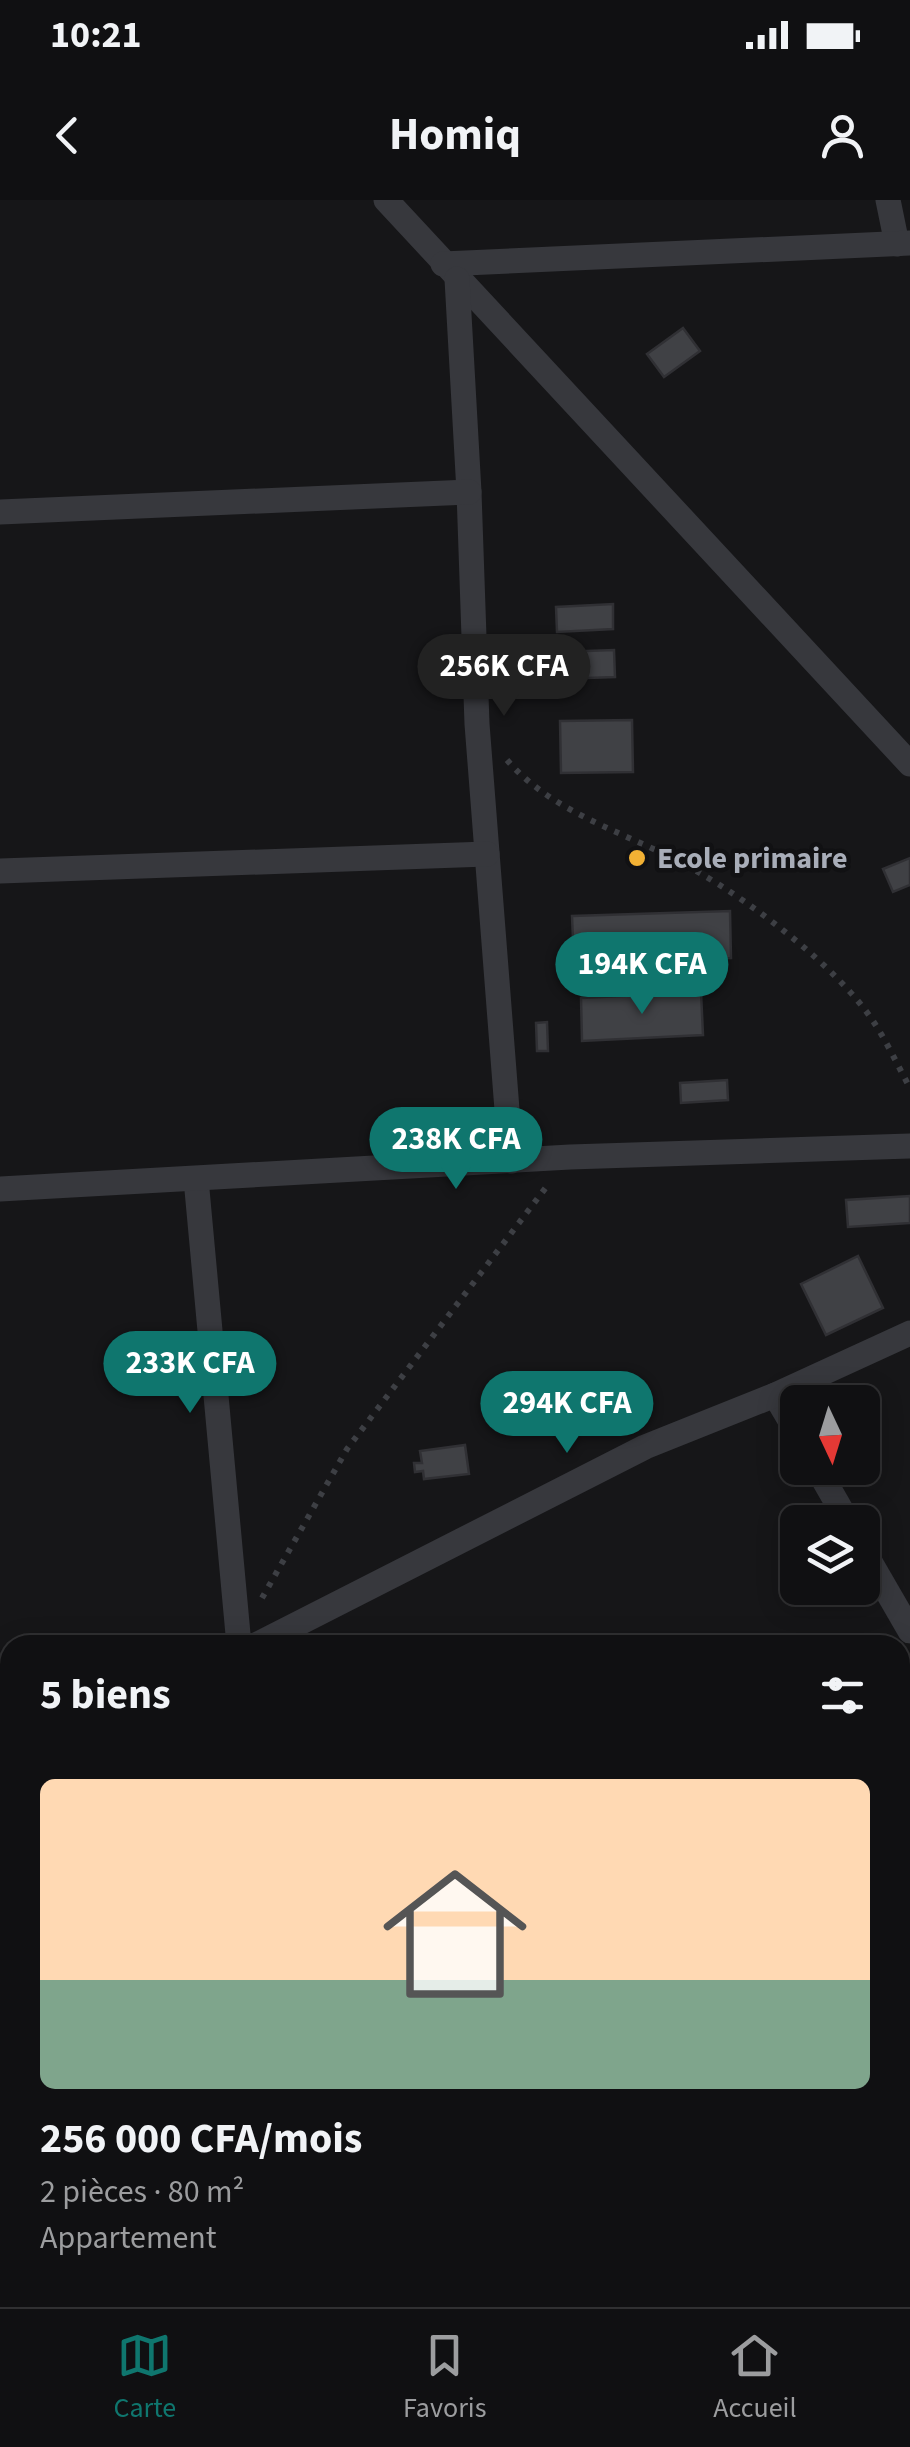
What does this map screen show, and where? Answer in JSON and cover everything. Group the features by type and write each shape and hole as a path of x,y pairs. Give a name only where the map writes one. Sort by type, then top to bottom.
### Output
{"street":[{"path":"386,200 910,764"},
{"path":"450,271 904,244 888,200"},
{"path":"450,271 469,492 477,724 511,1161"},
{"path":"0,512 469,492"},
{"path":"0,871 487,854"},
{"path":"0,1189 570,1157 910,1146"},
{"path":"196,1179 243,1635"},
{"path":"262,1635 644,1447 910,1333"},
{"path":"775,1394 780,1403"},
{"path":"880,1579 910,1631"}],"path":[{"path":"477,724 520,775 551,800 698,872 832,972 872,1020 910,1088"},
{"path":"249,1635 347,1449 570,1157"}],"building":[{"path":"683,328 700,351 664,377 647,354"},
{"path":"613,604 613,629 557,632 556,607"},
{"path":"614,650 615,677 559,679 558,652"},
{"path":"632,720 633,772 561,773 560,721"},
{"path":"910,858 910,885 893,892 883,869"},
{"path":"730,911 731,958 574,963 572,916"},
{"path":"701,992 703,1035 582,1041 581,998"},
{"path":"547,1022 548,1051 537,1051 536,1023"},
{"path":"727,1080 728,1100 681,1103 680,1083"},
{"path":"910,1196 910,1223 848,1227 846,1200"},
{"path":"858,1256 883,1308 826,1335 801,1284"},
{"path":"465,1445 469,1474 424,1479 423,1471 415,1472 414,1463 422,1463 420,1451"}],"place":[{"name":"Ecole primaire","path":"637,858"}]}
